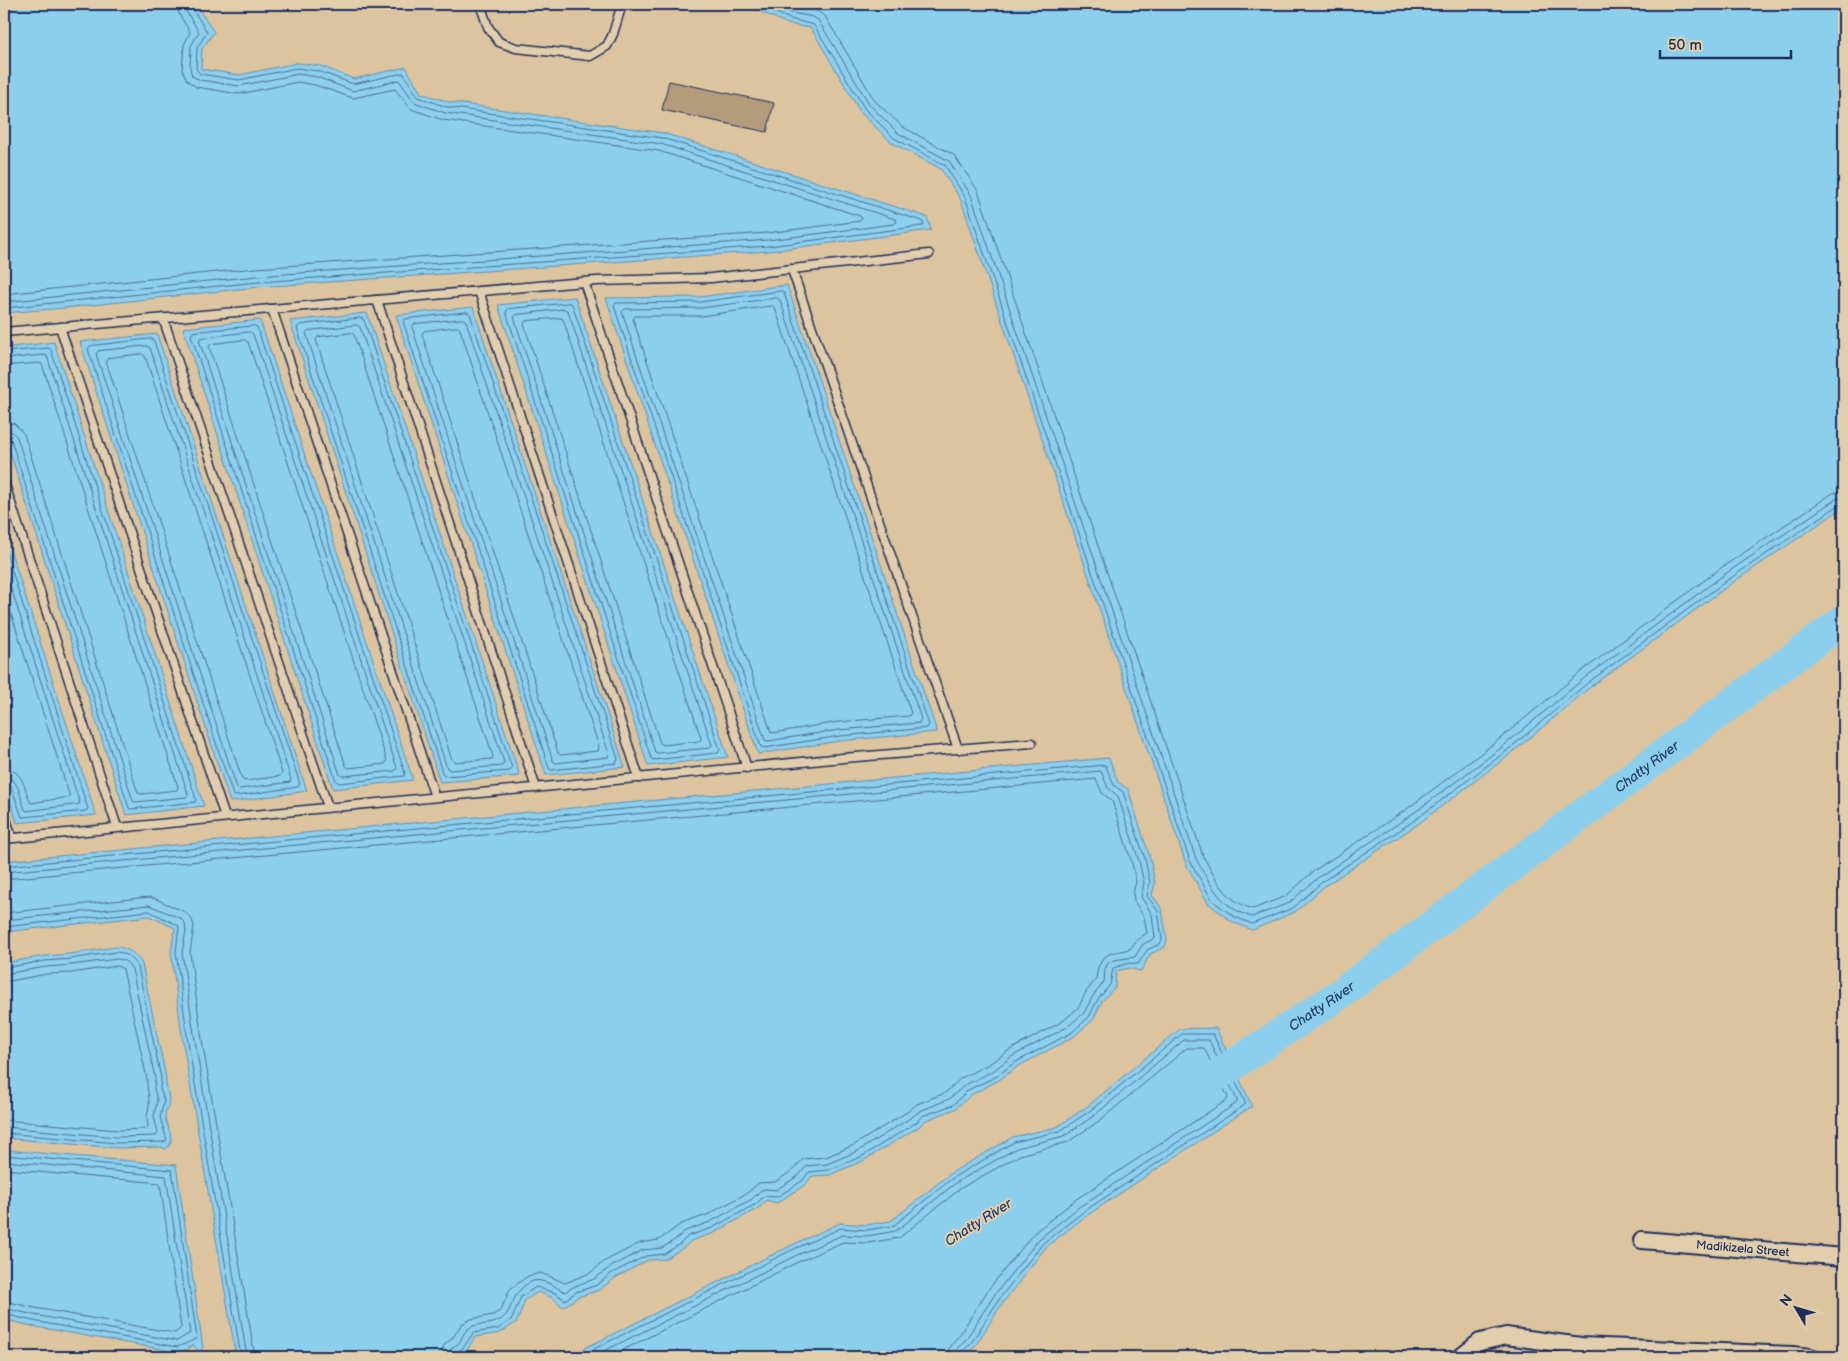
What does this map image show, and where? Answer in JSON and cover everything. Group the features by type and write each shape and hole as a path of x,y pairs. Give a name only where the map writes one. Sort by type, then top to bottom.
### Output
{"street":[{"name":"Madikizela Street","path":"1642,1240 1844,1256"},
{"path":"1461,1357 1480,1342 1506,1336 1580,1352 1792,1355 1811,1357"}],"lane":[{"path":"480,4 488,27 499,42 516,48 590,56 606,46 613,34 622,4"},
{"path":"4,332 584,282 711,278 929,254"},
{"path":"792,270 958,749"},
{"path":"584,282 747,768"},
{"path":"479,291 639,778"},
{"path":"377,300 536,788"},
{"path":"272,309 435,797"},
{"path":"163,318 328,807"},
{"path":"60,327 225,817"},
{"path":"4,482 116,827"},
{"path":"4,813 8,838 1032,743"}],"water":[{"path":"25,4 195,4 214,32 202,49 201,69 239,75 297,63 320,66 354,79 406,67 421,93 449,102 663,133 927,217 931,230 769,251 258,287 4,313 4,11"},
{"path":"744,4 1844,4 1844,507 1732,583 1593,685 1508,756 1418,824 1326,885 1295,912 1252,930 1231,921 1208,903 1186,864 961,200 941,169 891,142 861,113 811,28 788,24"},
{"path":"787,285 937,732 840,741 758,754 606,298 700,297"},
{"path":"575,297 728,757 648,766 498,305"},
{"path":"473,307 625,767 546,775 396,315"},
{"path":"367,313 520,776 440,782 290,321"},
{"path":"260,320 413,780 333,789 183,328"},
{"path":"157,334 307,791 230,802 80,342"},
{"path":"54,342 204,806 126,815 4,433 4,348"},
{"path":"4,530 96,815 17,823 4,781"},
{"path":"1109,758 1118,782 1128,789 1150,858 1155,884 1152,895 1162,909 1167,940 1165,947 1150,954 1141,971 1129,968 1116,971 1115,987 1102,1001 1093,1020 1073,1037 1017,1067 999,1080 971,1095 955,1109 924,1121 920,1126 863,1161 829,1175 812,1176 806,1184 777,1203 766,1200 760,1207 714,1233 691,1241 665,1259 648,1260 615,1278 599,1290 578,1297 563,1307 553,1298 538,1292 525,1300 517,1322 500,1333 475,1337 466,1352 455,1357 236,1357 183,1043 171,952 175,928 149,916 4,932 4,861"},
{"path":"116,947 132,952 142,964 166,1078 169,1101 165,1116 171,1138 169,1145 166,1149 161,1147 117,1148 4,1138 4,963"},
{"path":"1216,1028 1252,1106 1086,1216 1046,1247 1004,1301 975,1346 964,1357 567,1357 840,1223 866,1225 891,1221 951,1173 1013,1137 1057,1127 1088,1106 1180,1029"},
{"path":"4,1150 176,1165 203,1348 199,1352 193,1345 186,1350 177,1352 31,1326 4,1319"}],"building":[{"path":"669,81 774,103 767,132 662,110"}],"waterway":[{"name":"Chatty River","path":"1198,1088 1340,994 1844,620"}]}
